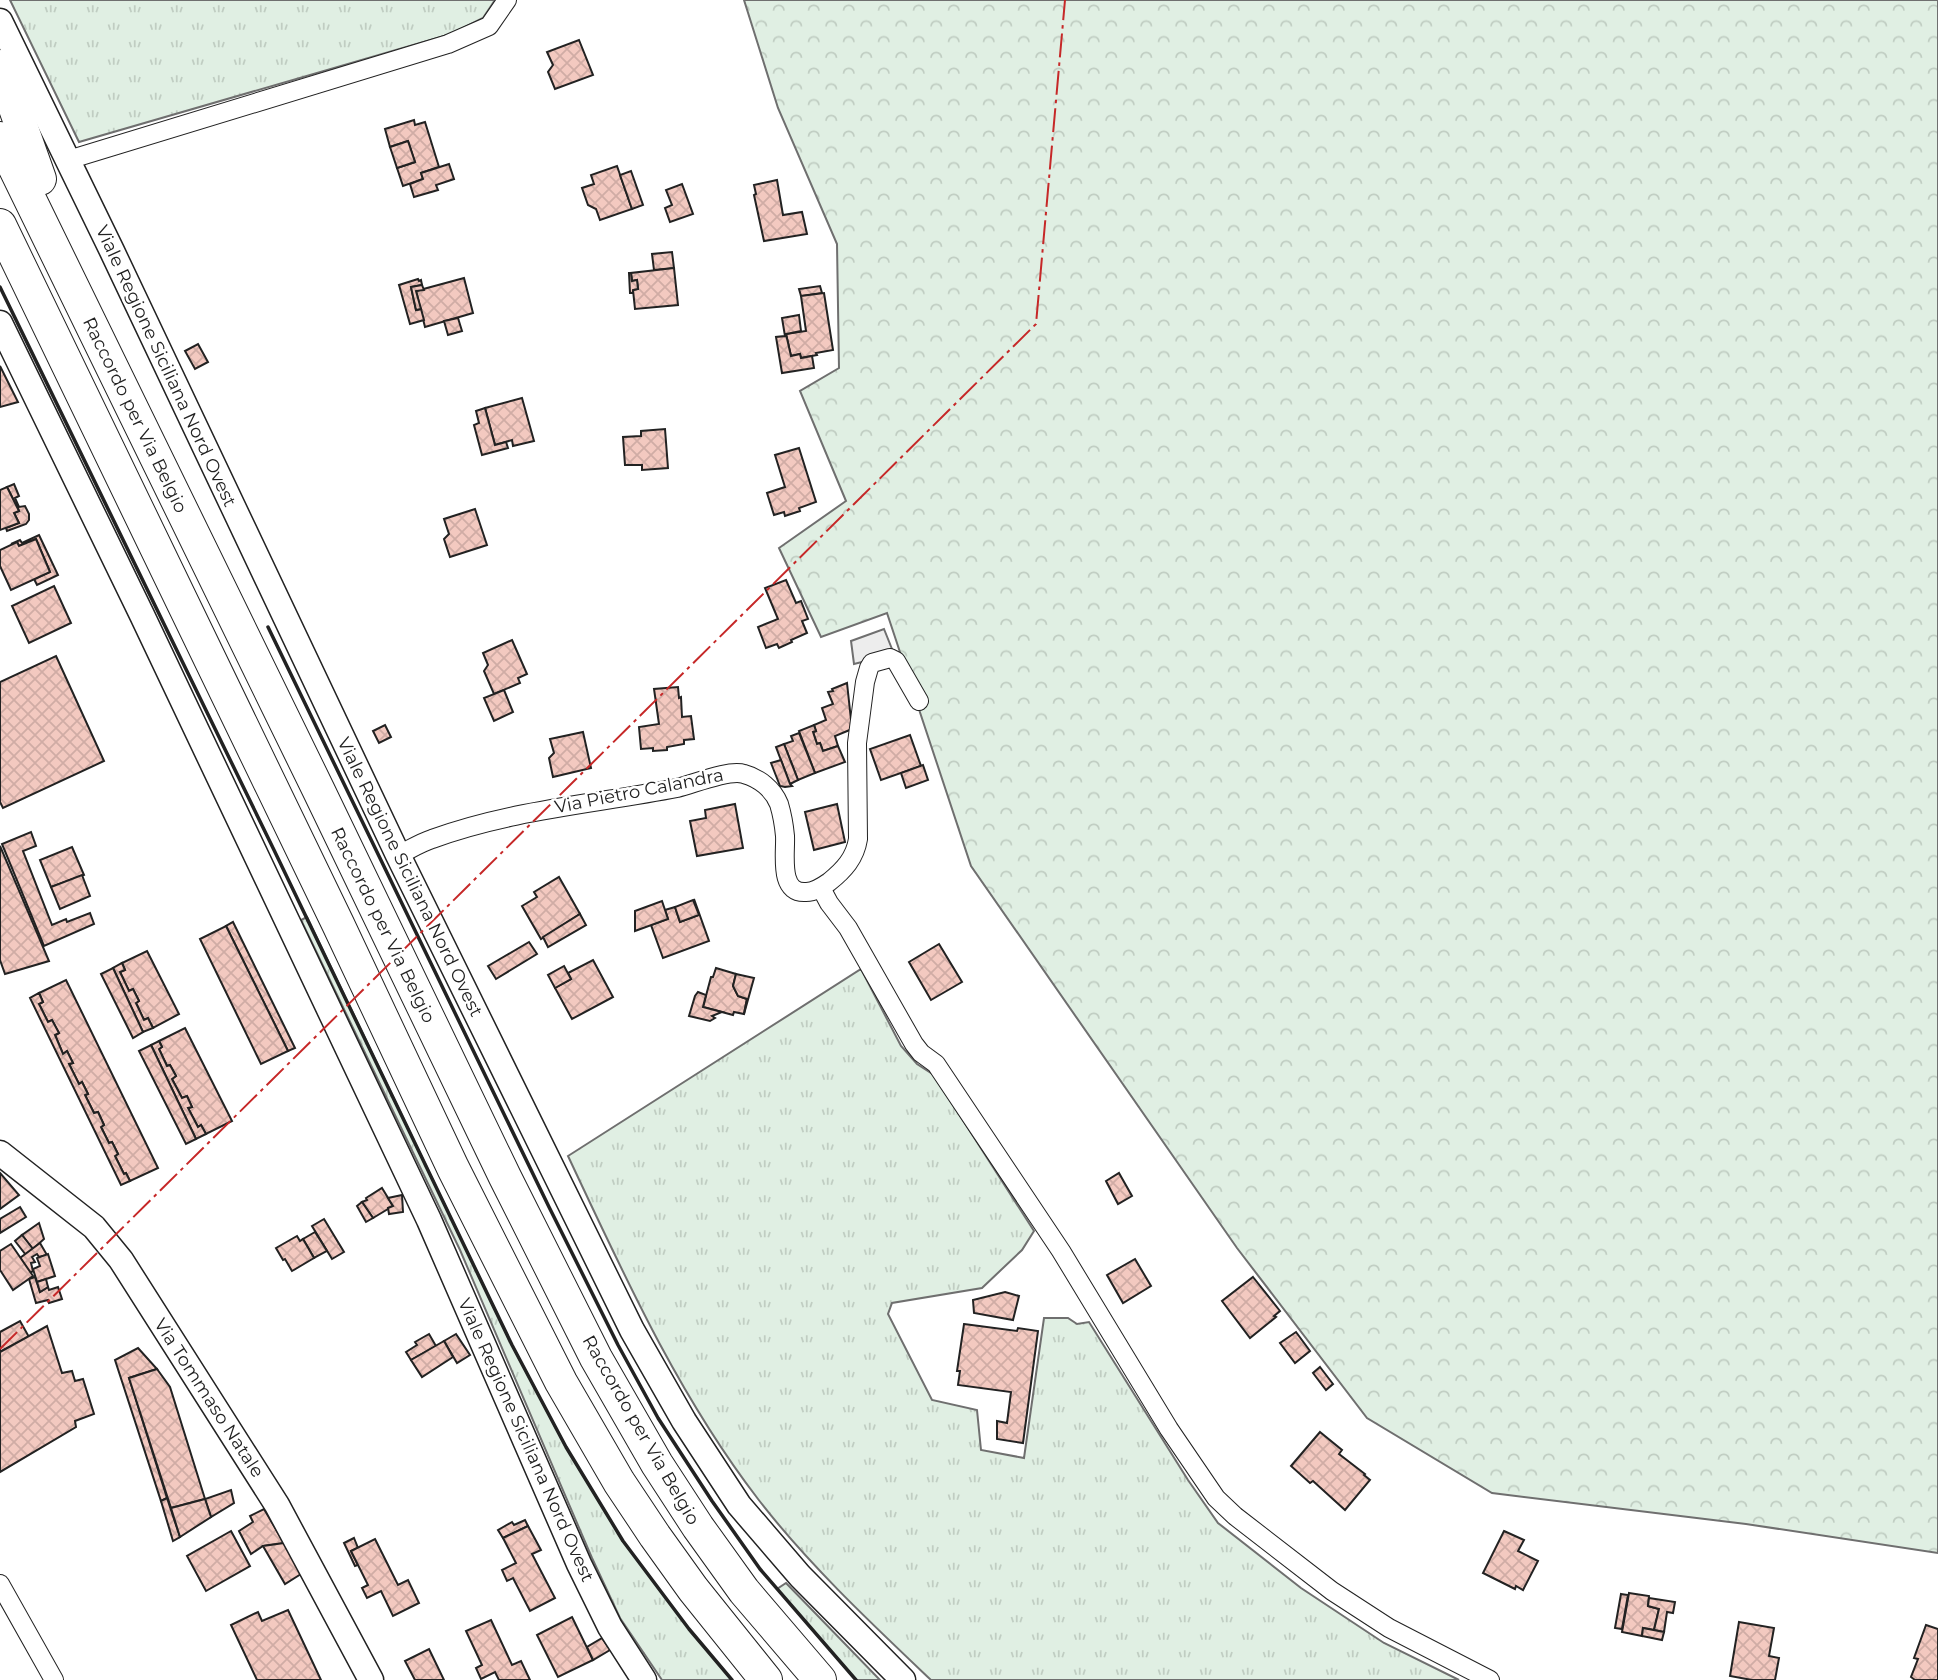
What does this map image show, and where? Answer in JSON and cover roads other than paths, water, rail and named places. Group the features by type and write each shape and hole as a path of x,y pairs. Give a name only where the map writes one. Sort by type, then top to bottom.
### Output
{"highway":[{"path":"0,66 41,181 65,237 237,595 319,791"},
{"name":"Raccordo per Via Belgio","path":"0,138 319,791 498,1165 608,1380 698,1527 744,1591 820,1680"},
{"path":"0,225 453,1168 561,1382 619,1482 655,1536 693,1589 766,1680"}],"street":[{"path":"68,160 448,44 489,26 507,0"},
{"name":"Viale Regione Siciliana Nord Ovest","path":"0,21 398,855 632,1330 684,1421 739,1505 800,1576 903,1680"},
{"name":"Viale Regione Siciliana Nord Ovest","path":"0,323 418,1195 579,1564 610,1626 644,1680"},
{"path":"919,701 896,661 890,658 873,663 869,668 857,743 856,851 852,860 821,888 829,903 848,928 914,1044 936,1064 1054,1240 1169,1429 1216,1498 1235,1517 1332,1591 1389,1628 1490,1680"},
{"name":"Via Pietro Calandra","path":"398,855 429,840 489,821 680,787 727,774 742,773 762,782 776,798 785,832 786,872 790,887 796,892 821,888"},
{"name":"Via Tommaso Natale","path":"0,1153 94,1227 121,1260 277,1505 371,1680"},
{"path":"0,1584 54,1680"}]}
